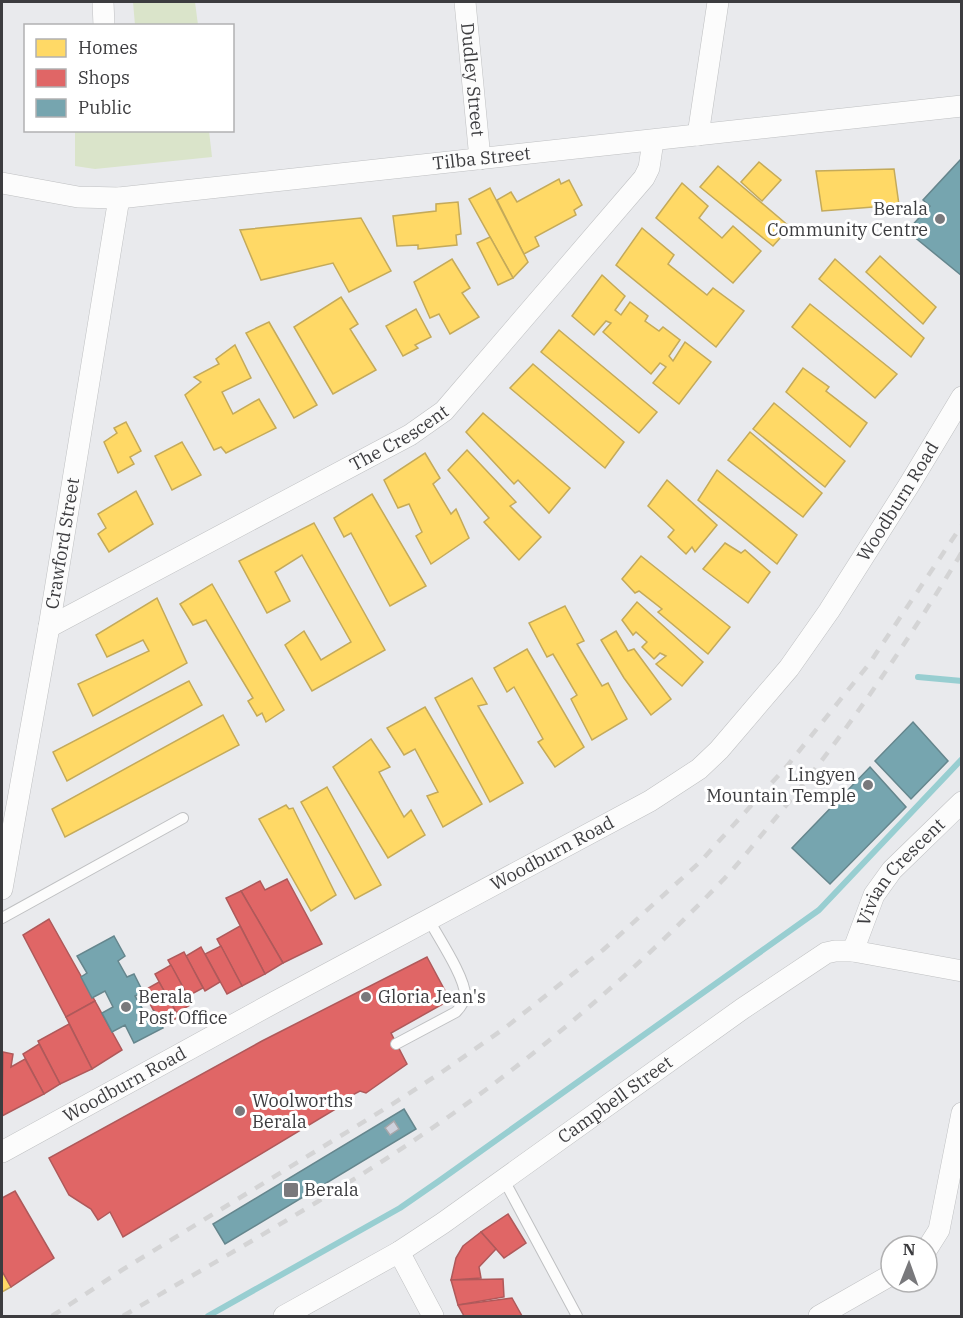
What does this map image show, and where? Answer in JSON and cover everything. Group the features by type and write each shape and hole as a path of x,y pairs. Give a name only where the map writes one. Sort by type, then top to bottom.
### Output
{"street":[{"path":"102,2 104,24"},
{"name":"Dudley Street","path":"465,2 480,159"},
{"path":"698,135 718,2"},
{"name":"Tilba Street","path":"2,183 78,197 119,198 962,106"},
{"name":"The Crescent","path":"48,627 410,435 444,411 644,178 649,168 653,141"},
{"name":"Crawford Street","path":"2,889 119,198"},
{"name":"Woodburn Road","path":"2,1152 275,1002 650,801 684,780 719,750 789,668 829,611 962,397"},
{"name":"Vivian Crescent","path":"853,951 874,895 892,870 962,802"},
{"name":"Campbell Street","path":"284,1317 399,1252 817,958 835,951 853,951 962,971"},
{"path":"936,1234 962,1113"},
{"path":"399,1252 434,1317"},
{"path":"819,1317 879,1282"}],"lane":[{"path":"2,918 183,818"},
{"path":"396,1044 456,1012 464,1000 462,981 429,920"},
{"path":"504,1180 577,1317"}],"green space":[{"path":"133,2 195,2 198,24 135,24"},
{"path":"75,132 209,132 212,157 95,169 75,166"}],"building: Homes":[{"path":"759,162 781,180 762,201 741,182"},
{"path":"718,166 790,227 773,246 700,187"},
{"path":"894,169 899,205 822,211 816,171"},
{"path":"559,179 561,184 569,180 582,205 574,210 576,215 535,237 539,246 524,254 497,200 511,192 517,202"},
{"path":"682,183 708,206 699,218 722,238 733,226 761,251 733,283 656,218"},
{"path":"490,188 528,262 513,278 469,199"},
{"path":"458,202 461,234 456,235 457,245 418,249 418,245 397,246 393,216 436,211 436,204"},
{"path":"361,218 391,271 349,292 333,263 261,280 240,230"},
{"path":"642,228 674,255 668,264 707,295 713,288 744,311 716,347 616,265"},
{"path":"490,237 513,278 498,285 477,243"},
{"path":"880,256 936,307 923,324 866,272"},
{"path":"452,259 470,288 462,293 479,317 450,334 439,314 430,318 414,282"},
{"path":"835,259 924,338 911,357 819,279"},
{"path":"602,275 625,296 615,310 621,315 630,302 648,316 645,321 659,331 663,327 680,340 669,356 673,361 685,342 711,362 679,404 653,383 666,367 660,363 651,374 603,332 611,323 606,321 594,335 572,316"},
{"path":"341,297 358,324 350,329 376,370 333,394 294,327"},
{"path":"810,304 897,374 875,398 792,327"},
{"path":"416,309 431,337 415,345 418,348 403,356 386,326"},
{"path":"269,322 317,405 294,418 246,333"},
{"path":"559,330 657,412 639,433 541,352"},
{"path":"235,345 251,378 222,392 233,414 259,399 276,428 226,453 221,447 214,450 185,395 201,382 194,377 219,364 216,359"},
{"path":"533,364 624,442 605,468 510,388"},
{"path":"803,368 829,387 826,391 867,423 850,447 786,392"},
{"path":"774,403 845,461 825,487 753,429"},
{"path":"483,413 570,488 549,513 518,480 514,484 466,432"},
{"path":"126,422 141,451 130,457 134,464 118,473 104,442 117,433 114,428"},
{"path":"750,432 822,493 803,517 728,460"},
{"path":"182,442 201,475 172,490 155,456"},
{"path":"467,450 516,502 510,506 541,537 519,560 484,522 489,518 448,470"},
{"path":"425,453 440,478 433,484 451,514 456,509 469,538 431,564 416,536 422,532 409,504 398,508 384,480"},
{"path":"717,470 797,535 777,564 698,500"},
{"path":"667,480 717,525 695,552 692,547 686,554 668,537 674,530 648,506"},
{"path":"136,491 153,524 109,552 98,534 106,528 98,514"},
{"path":"372,494 426,586 390,606 351,533 344,537 334,518"},
{"path":"314,523 385,650 312,691 285,645 304,631 321,660 351,642 302,555 275,572 290,601 267,613 239,561"},
{"path":"725,543 741,553 745,550 770,572 748,603 703,569"},
{"path":"641,556 730,627 708,654 658,612 662,609 639,591 635,593 622,579"},
{"path":"212,584 284,710 266,722 262,713 257,716 248,701 253,698 206,620 193,625 180,604"},
{"path":"157,598 187,663 93,716 78,684 149,651 143,640 107,657 96,635"},
{"path":"637,602 703,662 682,686 656,664 666,656 660,653 654,659 642,647 647,642 636,632 633,635 622,620"},
{"path":"565,606 584,641 577,644 602,686 608,683 627,719 592,740 571,699 577,695 553,654 547,657 529,623"},
{"path":"616,631 628,651 634,649 671,699 651,715 624,678 601,640"},
{"path":"527,649 584,747 555,767 538,742 543,739 514,687 507,692 494,668"},
{"path":"472,678 487,704 478,706 523,783 490,802 435,698"},
{"path":"189,681 202,705 67,781 53,752"},
{"path":"425,707 482,804 443,827 427,796 438,792 415,749 404,755 387,728"},
{"path":"223,715 239,745 65,837 52,809"},
{"path":"371,739 390,767 379,772 404,817 411,810 425,835 388,858 333,767"},
{"path":"327,787 381,885 355,899 301,802"},
{"path":"286,805 289,809 293,808 336,895 311,911 259,819"},
{"path":"2,1271 11,1287 2,1292"}],"building: Shops":[{"path":"287,879 322,944 283,963 241,891 260,881 265,890"},
{"path":"241,891 283,963 265,974 226,898"},
{"path":"49,919 95,1001 66,1017 23,935"},
{"path":"240,926 265,974 242,986 217,939"},
{"path":"221,946 242,986 227,994 205,954"},
{"path":"201,947 220,982 205,991 186,956"},
{"path":"184,952 203,988 188,996 168,960"},
{"path":"427,957 450,1000 391,1033 407,1064 366,1093 360,1091 337,1103 339,1107 123,1237 110,1212 98,1220 91,1209 69,1195 49,1158 262,1041"},
{"path":"171,965 192,1004 176,1013 155,974"},
{"path":"159,982 179,1017 162,1026 143,991"},
{"path":"95,1001 122,1050 92,1069 66,1017"},
{"path":"69,1024 92,1069 60,1084 38,1041"},
{"path":"39,1044 60,1084 44,1094 23,1054"},
{"path":"3,1052 13,1054 11,1067 25,1059 44,1094 2,1116"},
{"path":"15,1191 54,1258 11,1287 2,1271 2,1198"},
{"path":"508,1214 526,1243 504,1258 481,1232"},
{"path":"481,1232 496,1249 479,1267 481,1278 451,1280 456,1258 463,1246"},
{"path":"503,1279 504,1297 458,1305 451,1280"},
{"path":"512,1298 522,1316 464,1316 458,1305"}],"building: Public":[{"name":"Berala Community Centre","path":"962,158 962,276 907,231 930,206 923,200"},
{"path":"913,722 948,761 911,799 875,761"},
{"path":"870,767 906,807 830,884 792,848"},
{"path":"114,936 125,956 118,961 127,977 134,974 143,992 135,996 146,1015 154,1011 163,1028 134,1043 125,1025 112,1032 102,1013 113,1007 105,991 92,998 81,977 87,973 77,956"},
{"path":"404,1109 416,1129 225,1244 213,1224"}],"building: Other":[{"path":"394,1121 399,1129 390,1135 385,1128"}],"waterway":[{"path":"918,677 962,681"},
{"path":"208,1316 400,1208 819,910 962,759"}],"railway":[{"path":"52,1316 122,1270 442,1072 505,1028 603,950 700,862 787,766 869,664 962,525"},
{"path":"123,1316 302,1211 434,1127 540,1048 633,968 726,876 796,794 871,693 962,552"}],"place":[{"name":"Berala Community Centre","path":"940,219"},
{"name":"Lingyen Mountain Temple","path":"868,785"},
{"name":"Gloria Jean's","path":"366,997"},
{"name":"Berala Post Office","path":"126,1007"},
{"name":"Woolworths Berala","path":"240,1111"},
{"name":"Berala","path":"291,1190"}]}
